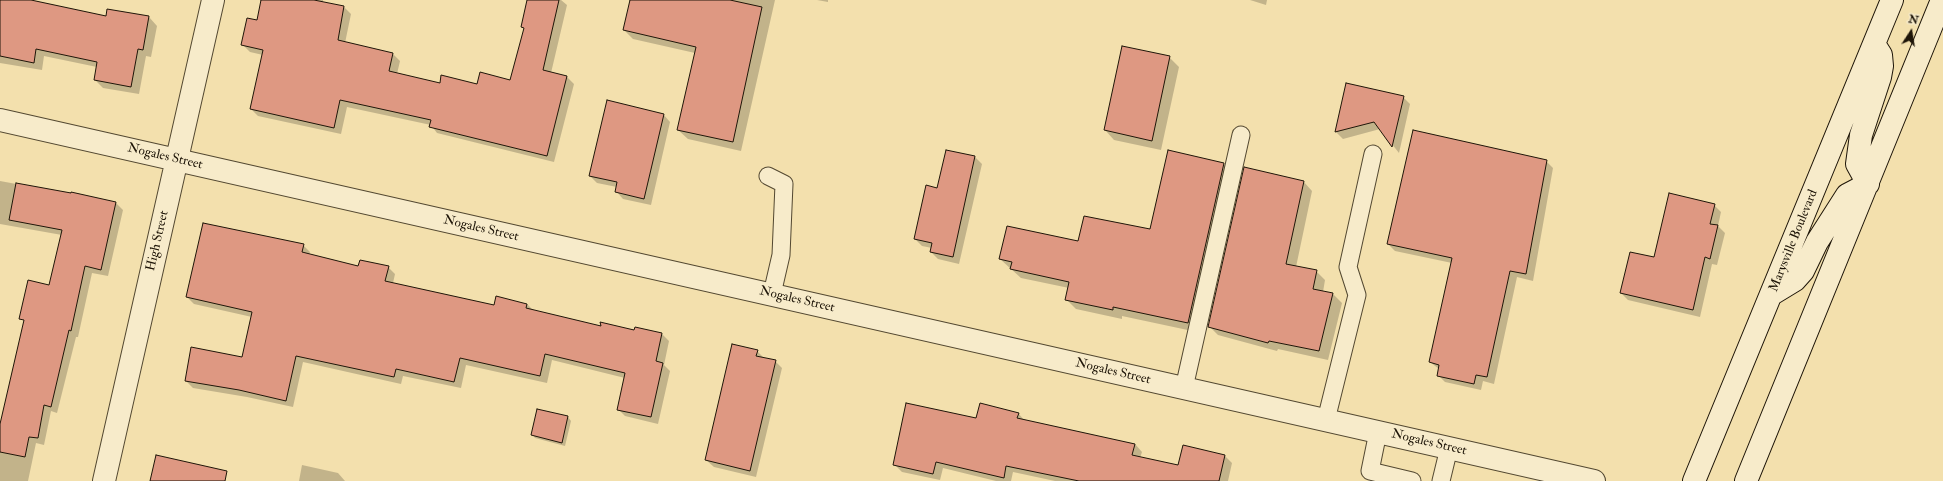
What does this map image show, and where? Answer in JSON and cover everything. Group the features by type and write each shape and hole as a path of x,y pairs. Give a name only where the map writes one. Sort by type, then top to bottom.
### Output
{"street":[{"name":"High Street","path":"104,481 213,0"},
{"name":"Marysville Boulevard","path":"1694,481 1892,0"},
{"path":"1746,481 1942,0"},
{"path":"1868,184 1857,164 1861,134 1880,77 1882,66 1881,55 1874,44"},
{"name":"Nogales Street","path":"0,120 1594,481"},
{"path":"1772,294 1795,280 1803,271 1817,242 1847,195 1868,184"}],"lane":[{"path":"1184,388 1241,135"},
{"path":"1326,420 1357,295 1348,267 1373,154"},
{"path":"768,176 784,184 781,256 772,294"},
{"path":"1378,432 1370,471 1412,481"},
{"path":"1441,481 1449,448"}],"building":[{"path":"0,0 31,0 106,16 107,9 149,16 143,50 138,49 131,87 94,80 97,62 36,49 34,63 0,56"},
{"path":"261,0 314,0 344,6 338,40 393,53 389,71 440,83 441,75 477,84 480,72 510,80 524,28 521,27 527,0 559,0 543,70 567,76 547,156 429,127 431,120 340,100 334,128 250,109 263,50 241,45 247,18 257,20"},
{"path":"630,0 730,0 762,7 733,142 677,130 696,47 623,30"},
{"path":"1122,46 1170,56 1152,141 1104,130"},
{"path":"1346,83 1404,96 1392,147 1374,122 1335,132"},
{"path":"607,100 664,114 644,199 615,192 617,182 589,176"},
{"path":"1413,130 1547,160 1526,274 1510,271 1487,377 1476,375 1474,384 1437,376 1439,365 1429,362 1452,258 1387,244"},
{"path":"946,150 975,156 953,257 930,252 932,243 914,239 926,185 937,188"},
{"path":"1168,150 1224,163 1188,323 1113,307 1113,310 1065,300 1069,282 1010,269 1012,262 999,259 1007,226 1078,241 1084,216 1150,229"},
{"path":"1244,167 1304,181 1286,264 1317,270 1313,289 1333,293 1319,351 1269,341 1268,343 1208,327"},
{"path":"16,183 71,192 116,202 101,270 85,266 71,331 69,330 51,407 44,405 38,438 29,437 25,457 0,452 0,424 24,320 19,319 28,280 49,285 62,230 9,220"},
{"path":"1669,193 1715,204 1710,224 1718,225 1710,259 1705,257 1693,310 1620,293 1630,252 1654,257"},
{"path":"203,223 304,244 302,252 358,266 360,260 389,266 385,281 494,305 496,296 527,304 526,308 601,326 600,322 634,330 635,327 662,333 656,361 663,363 651,417 617,410 625,373 545,354 540,376 460,358 454,382 396,369 394,377 296,356 286,401 239,390 185,381 191,347 242,357 252,312 186,297"},
{"path":"732,344 758,350 756,356 776,360 750,471 705,460"},
{"path":"906,403 976,418 980,403 1019,413 1017,418 1135,444 1132,455 1178,465 1183,445 1225,455 1219,481 1079,481 1006,466 1004,478 936,462 933,474 893,465"},
{"path":"537,409 568,416 562,443 531,435"},
{"path":"156,455 227,471 225,481 150,481"}]}
